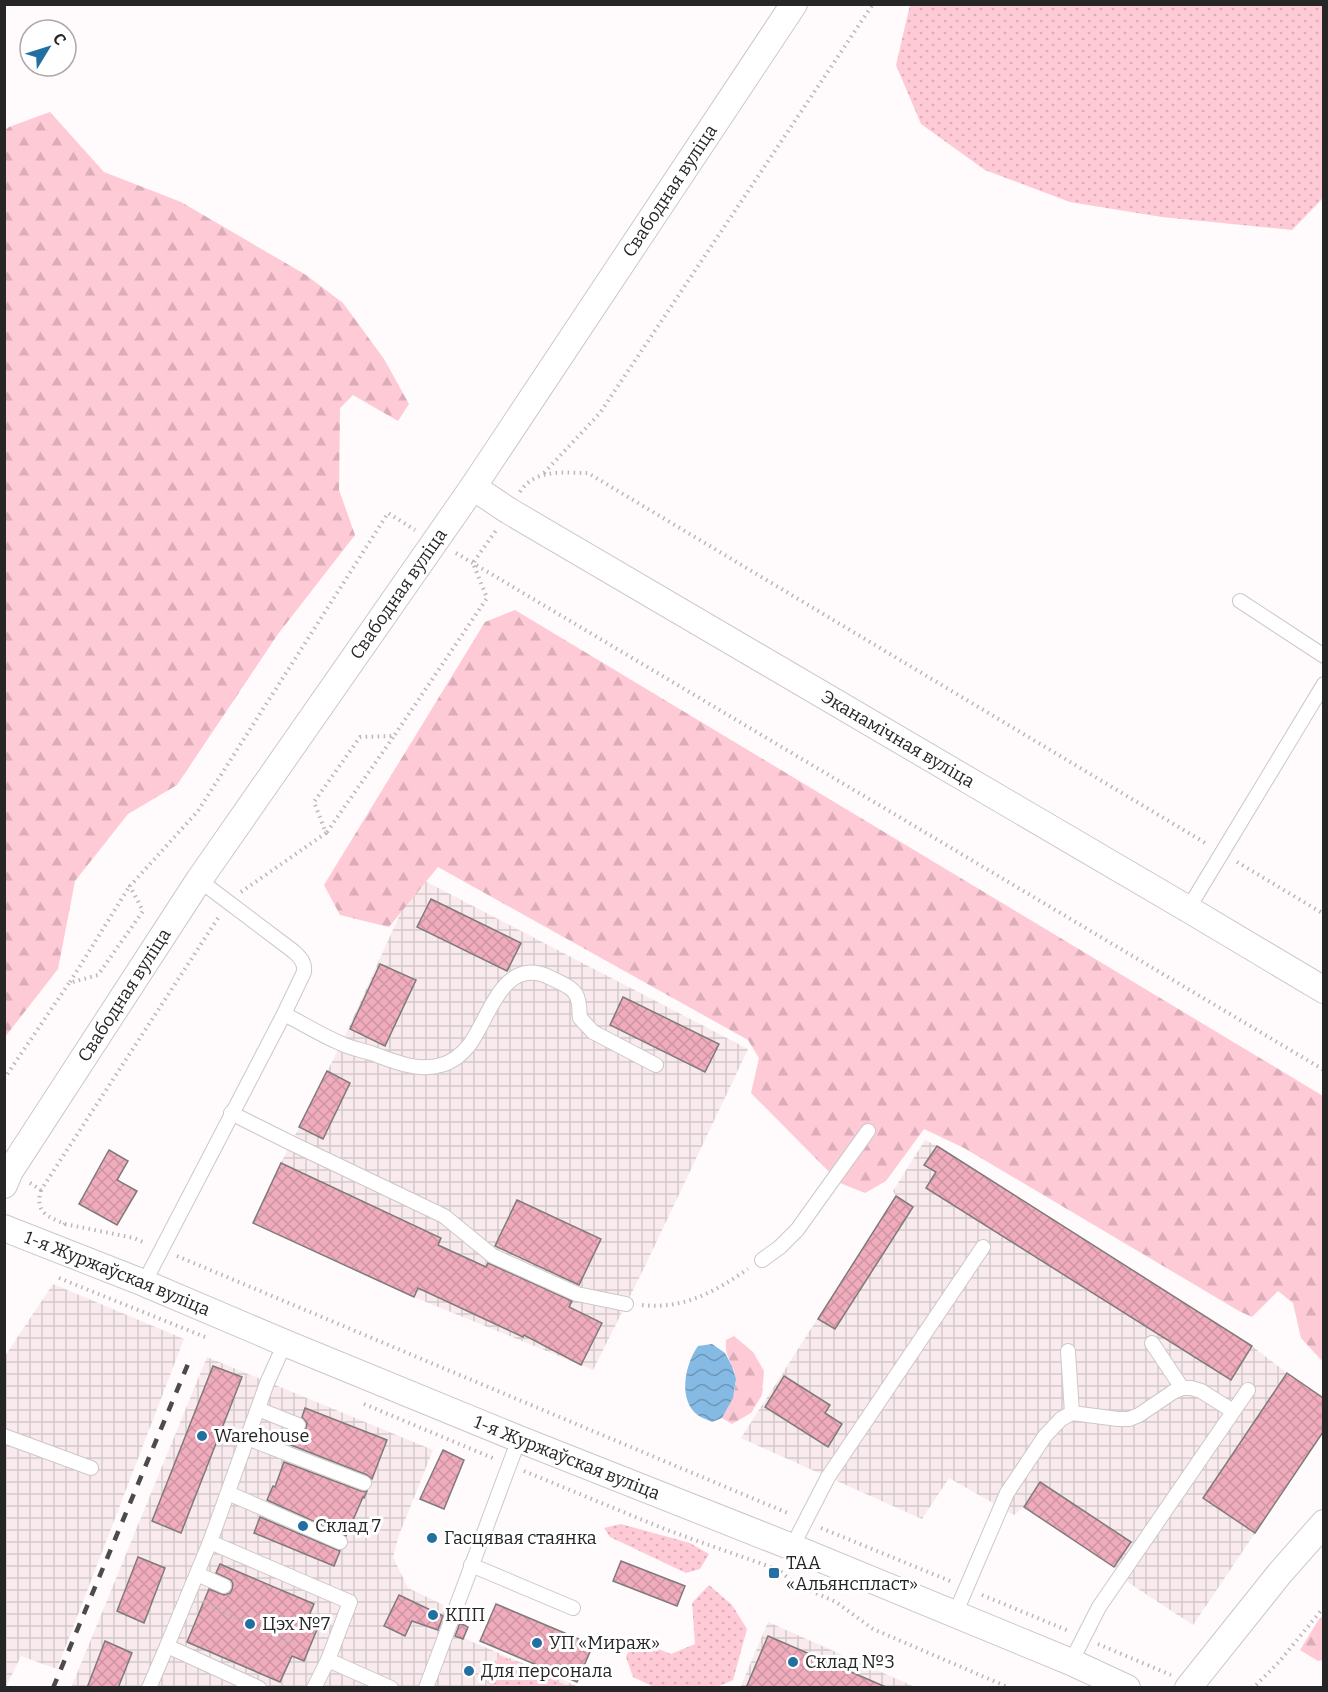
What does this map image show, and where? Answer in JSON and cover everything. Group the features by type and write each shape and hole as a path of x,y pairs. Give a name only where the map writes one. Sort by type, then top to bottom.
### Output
{"street":[{"name":"Свабодная вуліца","path":"7,1178 199,880 473,487 794,4"},
{"name":"Эканамічная вуліца","path":"473,487 509,511 1323,990"},
{"name":"1-я Журжаўская вуліца","path":"4,1228 144,1283 519,1439 792,1547 1071,1662 1127,1688"},
{"path":"1190,1686 1323,1523"}],"lane":[{"path":"1240,601 1323,656"},
{"path":"1188,909 1323,684"},
{"path":"144,1283 284,1014 305,966 293,951 199,880"},
{"path":"284,1014 341,1044 412,1066 428,1068 444,1065 458,1057 470,1044 497,993 514,978 536,972 548,976 577,995 580,1018 593,1032 656,1065"},
{"path":"231,1113 444,1216 493,1256 577,1294 626,1304"},
{"path":"762,1260 797,1230 868,1131"},
{"path":"792,1547 828,1477 983,1247"},
{"path":"149,1688 210,1542 267,1383 285,1343"},
{"path":"1152,1343 1182,1388"},
{"path":"1068,1351 1072,1413"},
{"path":"955,1614 1007,1493 1045,1436 1060,1419 1072,1413 1129,1419 1140,1415 1182,1388 1201,1391 1233,1412"},
{"path":"1071,1662 1099,1607 1248,1390"},
{"path":"258,1409 298,1425"},
{"path":"4,1436 91,1468"},
{"path":"247,1438 364,1484"},
{"path":"426,1688 519,1439"},
{"path":"228,1493 339,1542"},
{"path":"210,1542 350,1602 328,1660 314,1688"},
{"path":"471,1565 573,1608"},
{"path":"197,1574 224,1586"},
{"path":"166,1646 259,1688"},
{"path":"328,1660 391,1688"}],"path":[{"path":"473,563 525,484 544,474 600,413 873,4"},
{"path":"544,474 588,473 1323,914"},
{"path":"4,1079 69,983 130,886 198,811 388,513 1323,1070"},
{"path":"7,1178 41,1190 228,902 326,833 487,598 473,563"},
{"path":"326,833 314,802 360,737 394,736"},
{"path":"69,983 98,975 143,911 130,886"},
{"path":"64,1224 134,1238 161,1249 1083,1637 1190,1686"},
{"path":"626,1304 658,1307 682,1303 710,1293 762,1260"},
{"path":"57,1277 210,1339"},
{"path":"360,1402 667,1530 779,1570 795,1584 836,1602 873,1629 1010,1688"},
{"path":"188,1594 294,1644"},
{"path":"1251,1688 1279,1662 1323,1607"}],"shaded area":[{"path":"417,877 748,1049 593,1370 414,1297 253,1223 341,1044"},
{"path":"925,1140 1252,1346 1323,1398 1323,1432 1193,1625 1132,1585 1116,1573 1114,1566 1024,1507 1014,1515 949,1478 922,1519 741,1438 896,1196 893,1191"},
{"path":"53,1284 184,1339 57,1669 21,1656 5,1688 5,1356"},
{"path":"207,1357 433,1450 399,1535 393,1557 408,1588 469,1617 461,1637 579,1687 71,1688"},
{"name":"ТАА «Альянспласт»","path":"768,1622 915,1687 740,1688"}],"green space":[{"path":"910,5 1323,5 1323,198 1292,230 1162,217 1070,202 985,170 921,124 896,65"},
{"path":"50,112 104,172 181,202 306,275 343,303 384,359 409,404 398,421 353,395 340,408 339,490 355,535 278,634 177,785 128,814 75,881 58,969 5,1037 4,131"},
{"path":"515,610 1323,1096 1323,1362 1301,1338 1293,1303 1278,1291 1252,1317 964,1148 924,1129 886,1181 865,1193 840,1183 751,1093 759,1058 748,1040 438,867 389,927 340,915 324,885 485,622"},
{"path":"734,1336 753,1352 764,1371 762,1395 751,1413 732,1424 722,1418 731,1400 736,1382 726,1345 726,1340"},
{"path":"621,1524 690,1543 709,1554 700,1569 686,1573 610,1537 604,1528"},
{"path":"709,1585 732,1605 747,1629 733,1680 717,1687 656,1688 633,1677 626,1657 633,1639 671,1654 695,1644 692,1603"},
{"path":"1323,1616 1323,1660 1318,1661 1300,1650"},
{"path":"499,1655 570,1687 496,1688 487,1683"}],"water":[{"path":"712,1344 725,1353 736,1379 733,1398 722,1418 712,1422 699,1416 692,1409 688,1401 685,1382 690,1362 698,1346"}],"building":[{"path":"431,899 521,943 507,971 417,927"},
{"path":"380,964 416,980 385,1046 350,1029"},
{"path":"623,997 719,1044 705,1072 610,1025"},
{"path":"327,1071 350,1083 323,1139 299,1127"},
{"path":"937,1146 1252,1346 1231,1380 926,1188 936,1172 924,1165"},
{"path":"109,1150 128,1161 117,1180 137,1191 117,1225 79,1204"},
{"path":"281,1163 441,1238 438,1245 486,1267 488,1263 572,1301 569,1307 602,1323 581,1365 524,1335 523,1337 418,1288 414,1297 253,1223"},
{"path":"896,1196 913,1207 835,1329 818,1319"},
{"path":"517,1200 601,1239 579,1285 495,1246"},
{"name":"Warehouse","path":"213,1366 242,1377 181,1533 152,1521"},
{"path":"1287,1373 1323,1398 1323,1432 1255,1533 1203,1498"},
{"path":"784,1376 830,1405 825,1413 842,1424 828,1447 765,1407"},
{"path":"305,1408 387,1440 372,1479 291,1445 295,1434 306,1429 307,1423 302,1417"},
{"path":"443,1450 464,1460 444,1509 420,1499"},
{"path":"284,1462 361,1491 367,1491 346,1536 267,1500 273,1486 275,1487"},
{"path":"1040,1482 1131,1542 1114,1567 1024,1507"},
{"path":"260,1517 340,1551 334,1566 254,1533"},
{"path":"138,1557 165,1568 144,1623 117,1611"},
{"path":"621,1561 685,1586 677,1606 613,1581"},
{"name":"Цэх №7","path":"220,1564 314,1604 306,1623 318,1627 304,1661 292,1656 280,1682 187,1642 209,1589 224,1595 230,1593 232,1589 231,1580 216,1573"},
{"path":"399,1595 443,1616 438,1630 412,1621 405,1636 384,1626"},
{"name":"УП «Мираж»","path":"496,1604 593,1645 577,1682 480,1641"},
{"path":"460,1623 468,1627 463,1639 455,1636"},
{"name":"ТАА «Альянспласт»","path":"768,1636 888,1688 746,1688"},
{"path":"105,1641 132,1653 118,1688 87,1688"}],"railway":[{"path":"53,1688 188,1364"}],"place":[{"name":"Warehouse","path":"202,1436"},
{"name":"Склад 7","path":"303,1526"},
{"name":"Гасцявая стаянка","path":"432,1538"},
{"name":"ТАА «Альянспласт»","path":"774,1573"},
{"name":"КПП","path":"433,1615"},
{"name":"Цэх №7","path":"250,1624"},
{"name":"УП «Мираж»","path":"537,1643"},
{"name":"Склад №3","path":"793,1662"},
{"name":"Для персонала","path":"469,1671"}]}
